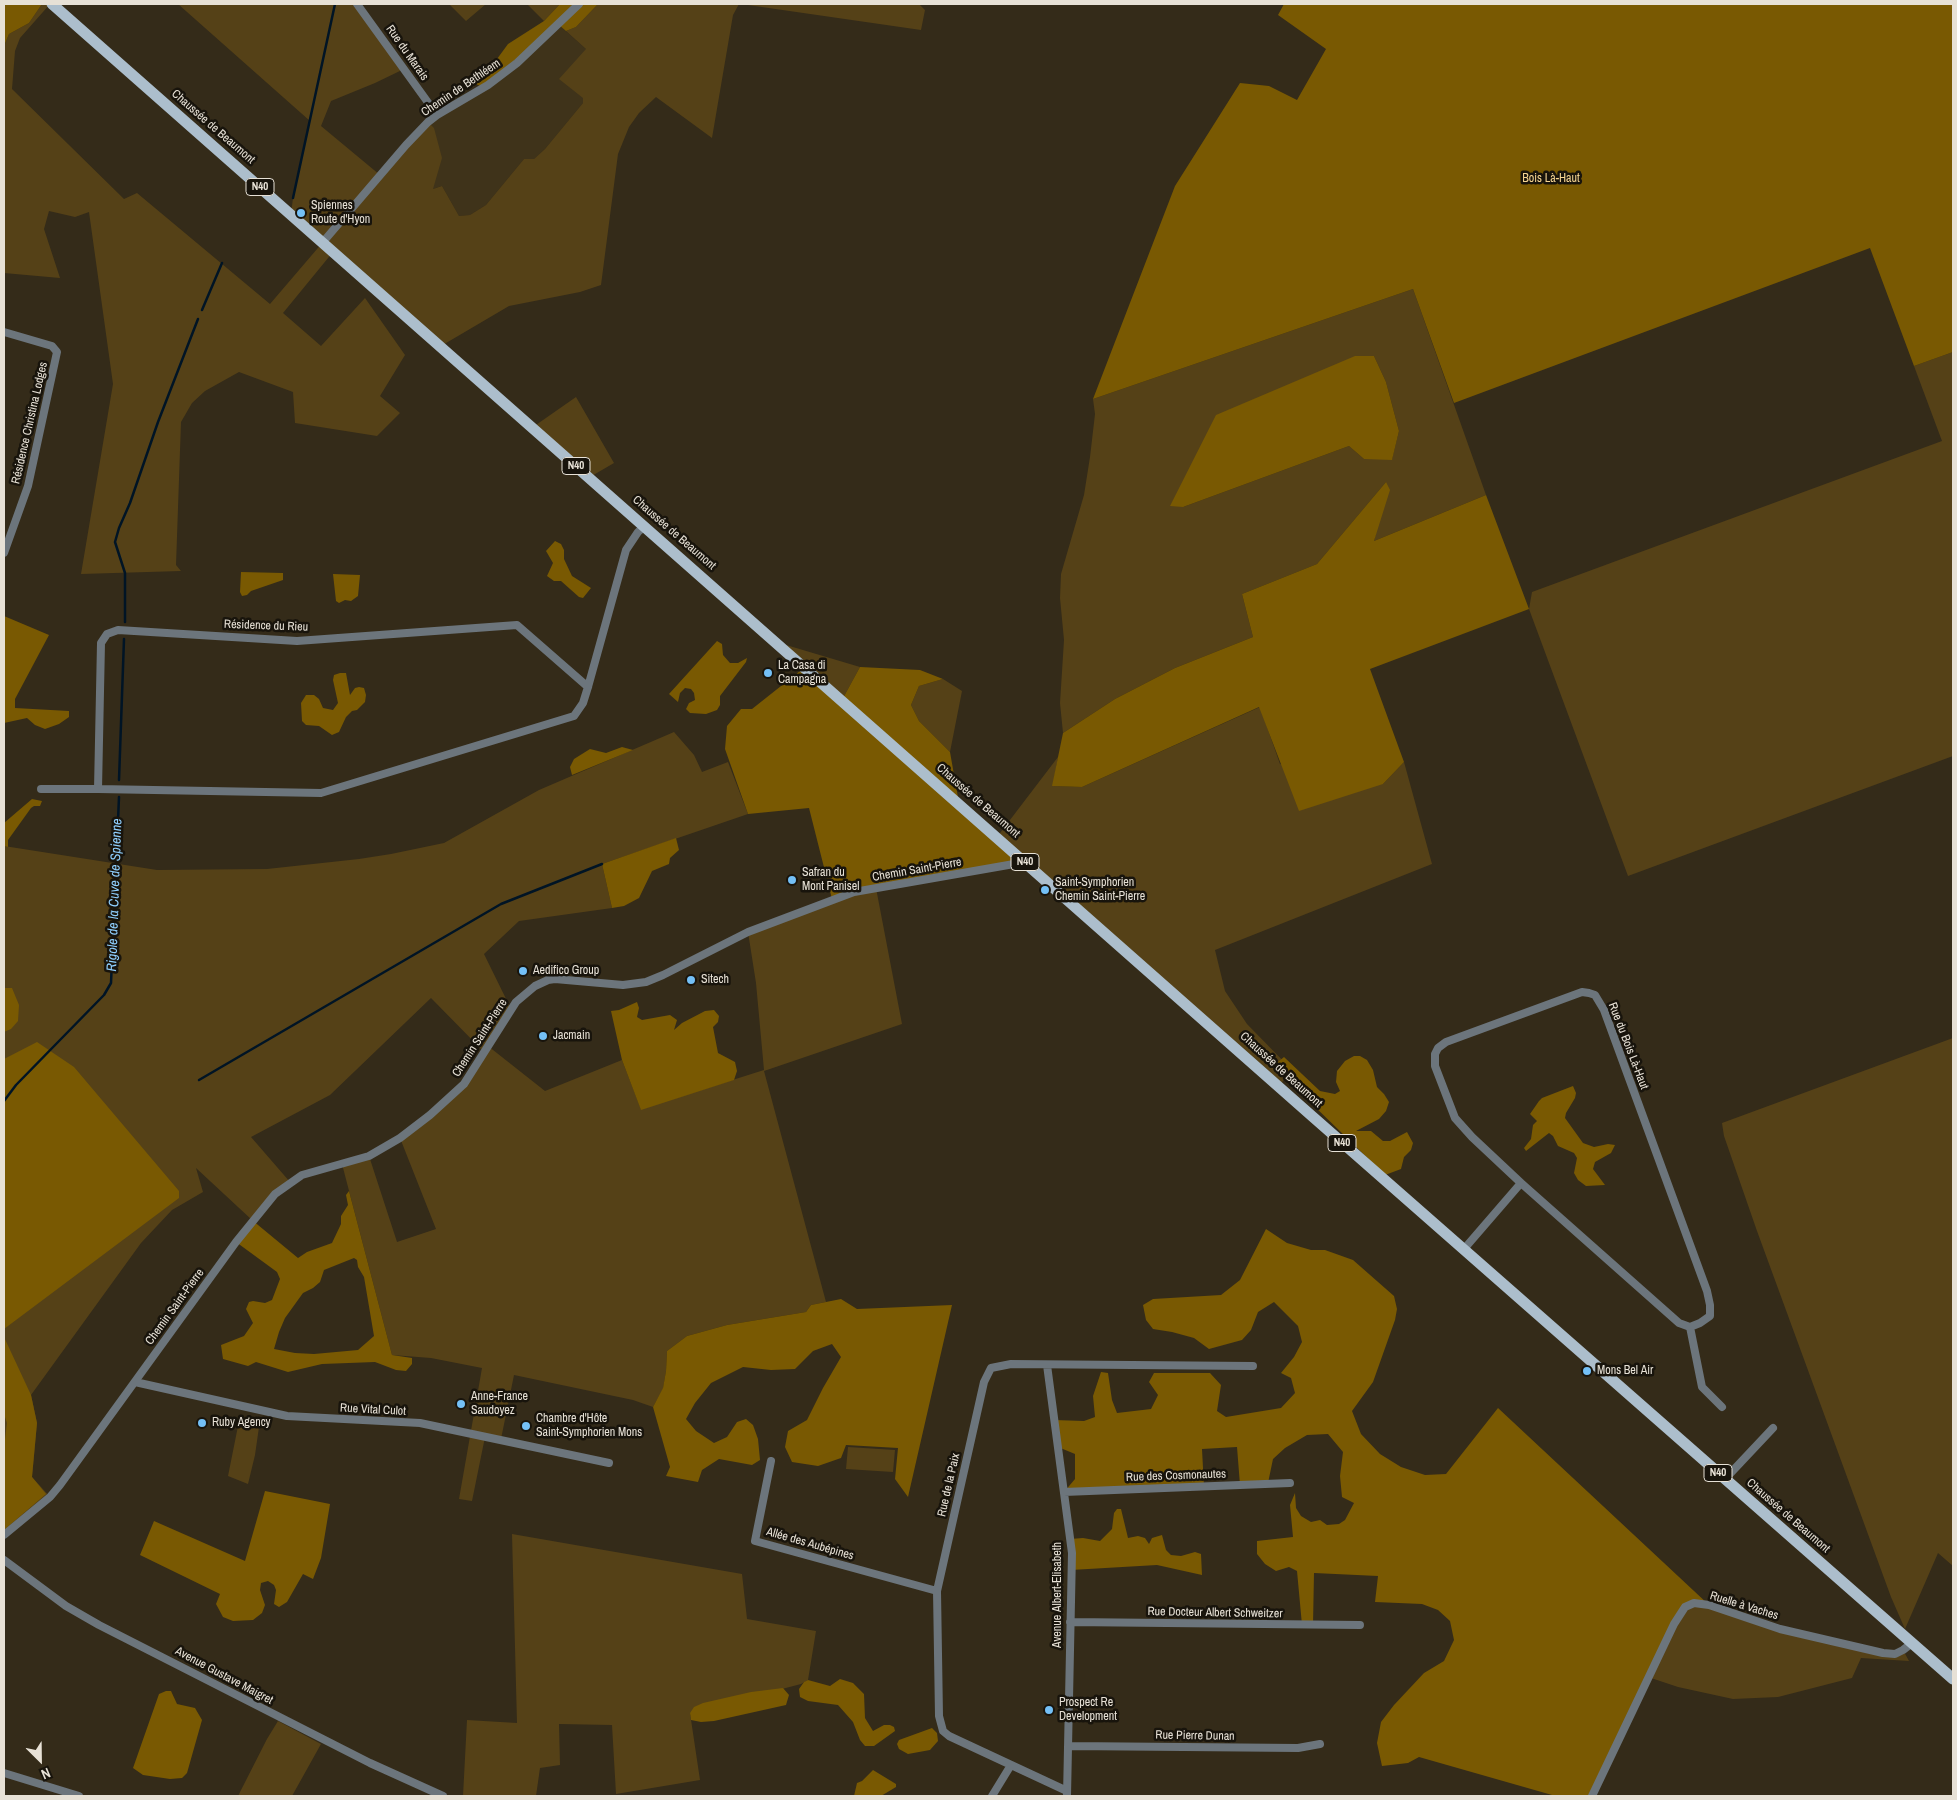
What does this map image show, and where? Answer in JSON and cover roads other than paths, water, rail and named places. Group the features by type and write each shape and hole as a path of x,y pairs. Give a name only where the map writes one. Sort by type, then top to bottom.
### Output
{"main road":[{"name":"Chaussée de Beaumont","path":"52,4 1953,1679"}],"street":[{"name":"Rue du Marais","path":"358,4 437,115"},
{"name":"Chemin de Bethléem","path":"323,242 406,145 437,115 488,85 517,63 579,4"},
{"name":"Résidence Christina Lodges","path":"4,332 52,346 57,352 28,486 4,553"},
{"path":"41,788 322,793 565,720 574,716 579,710 588,687 626,550 638,532 645,526"},
{"name":"Résidence du Rieu","path":"98,789 102,643 107,634 118,630 297,641 517,625 588,687"},
{"name":"Chemin Saint-Pierre","path":"4,1535 50,1497 60,1485 236,1242 275,1194 302,1175 369,1156 400,1138 430,1115 464,1084 516,1002 535,986 548,980 616,985 646,982 748,932 839,897 861,891 1014,864 1023,860"},
{"name":"Rue du Bois Là-Haut","path":"1582,992 1589,992 1595,995 1604,1010 1707,1291 1710,1316 1700,1324 1690,1327 1679,1323 1521,1183 1472,1137 1455,1118 1434,1066 1434,1056 1438,1048 1446,1042 1582,992"},
{"path":"1464,1249 1521,1183"},
{"path":"1690,1327 1702,1388 1722,1406"},
{"name":"Rue de la Paix","path":"1067,1793 949,1736 943,1731 939,1716 937,1591 984,1382 991,1368 1010,1364 1253,1366"},
{"name":"Avenue Albert-Elisabeth","path":"1047,1365 1072,1553 1067,1793"},
{"name":"Rue Vital Culot","path":"135,1382 268,1413 287,1416 420,1424 609,1463"},
{"path":"1725,1479 1773,1428"},
{"name":"Allée des Aubépines","path":"771,1461 755,1541 937,1591"},
{"name":"Rue des Cosmonautes","path":"1064,1492 1290,1483"},
{"name":"Avenue Gustave Maigret","path":"4,1560 55,1598 92,1621 370,1763 444,1796"},
{"name":"Ruelle à Vaches","path":"1592,1796 1674,1624 1685,1606 1694,1604 1709,1605 1780,1629 1882,1653 1895,1654 1912,1643"},
{"name":"Rue Docteur Albert Schweitzer","path":"1070,1622 1360,1625"},
{"name":"Rue Pierre Dunan","path":"1069,1746 1298,1748 1320,1744"},
{"path":"992,1796 1011,1765"},
{"path":"4,1773 79,1796"}],"waterway":[{"path":"293,198 335,4"},
{"path":"202,310 222,263"},
{"path":"125,622 125,573 115,542 158,422 198,319"},
{"path":"119,780 124,639"},
{"name":"Rigole de la Cuve de Spienne","path":"4,1101 16,1085 104,995 111,983 119,797"},
{"path":"199,1080 501,904 602,864"}],"place":[{"name":"Spiennes Route d'Hyon","path":"301,213"},
{"name":"La Casa di Campagna","path":"768,673"},
{"name":"Safran du Mont Panisel","path":"792,880"},
{"name":"Saint-Symphorien Chemin Saint-Pierre","path":"1045,890"},
{"name":"Aedifico Group","path":"523,971"},
{"name":"Sitech","path":"691,980"},
{"name":"Jacmain","path":"543,1036"},
{"name":"Mons Bel Air","path":"1587,1371"},
{"name":"Anne-France Saudoyez","path":"461,1404"},
{"name":"Ruby Agency","path":"202,1423"},
{"name":"Chambre d'Hôte Saint-Symphorien Mons","path":"526,1426"},
{"name":"Prospect Re Development","path":"1049,1710"}],"park label":[{"name":"Bois Là-Haut","path":"1551,179"}]}
